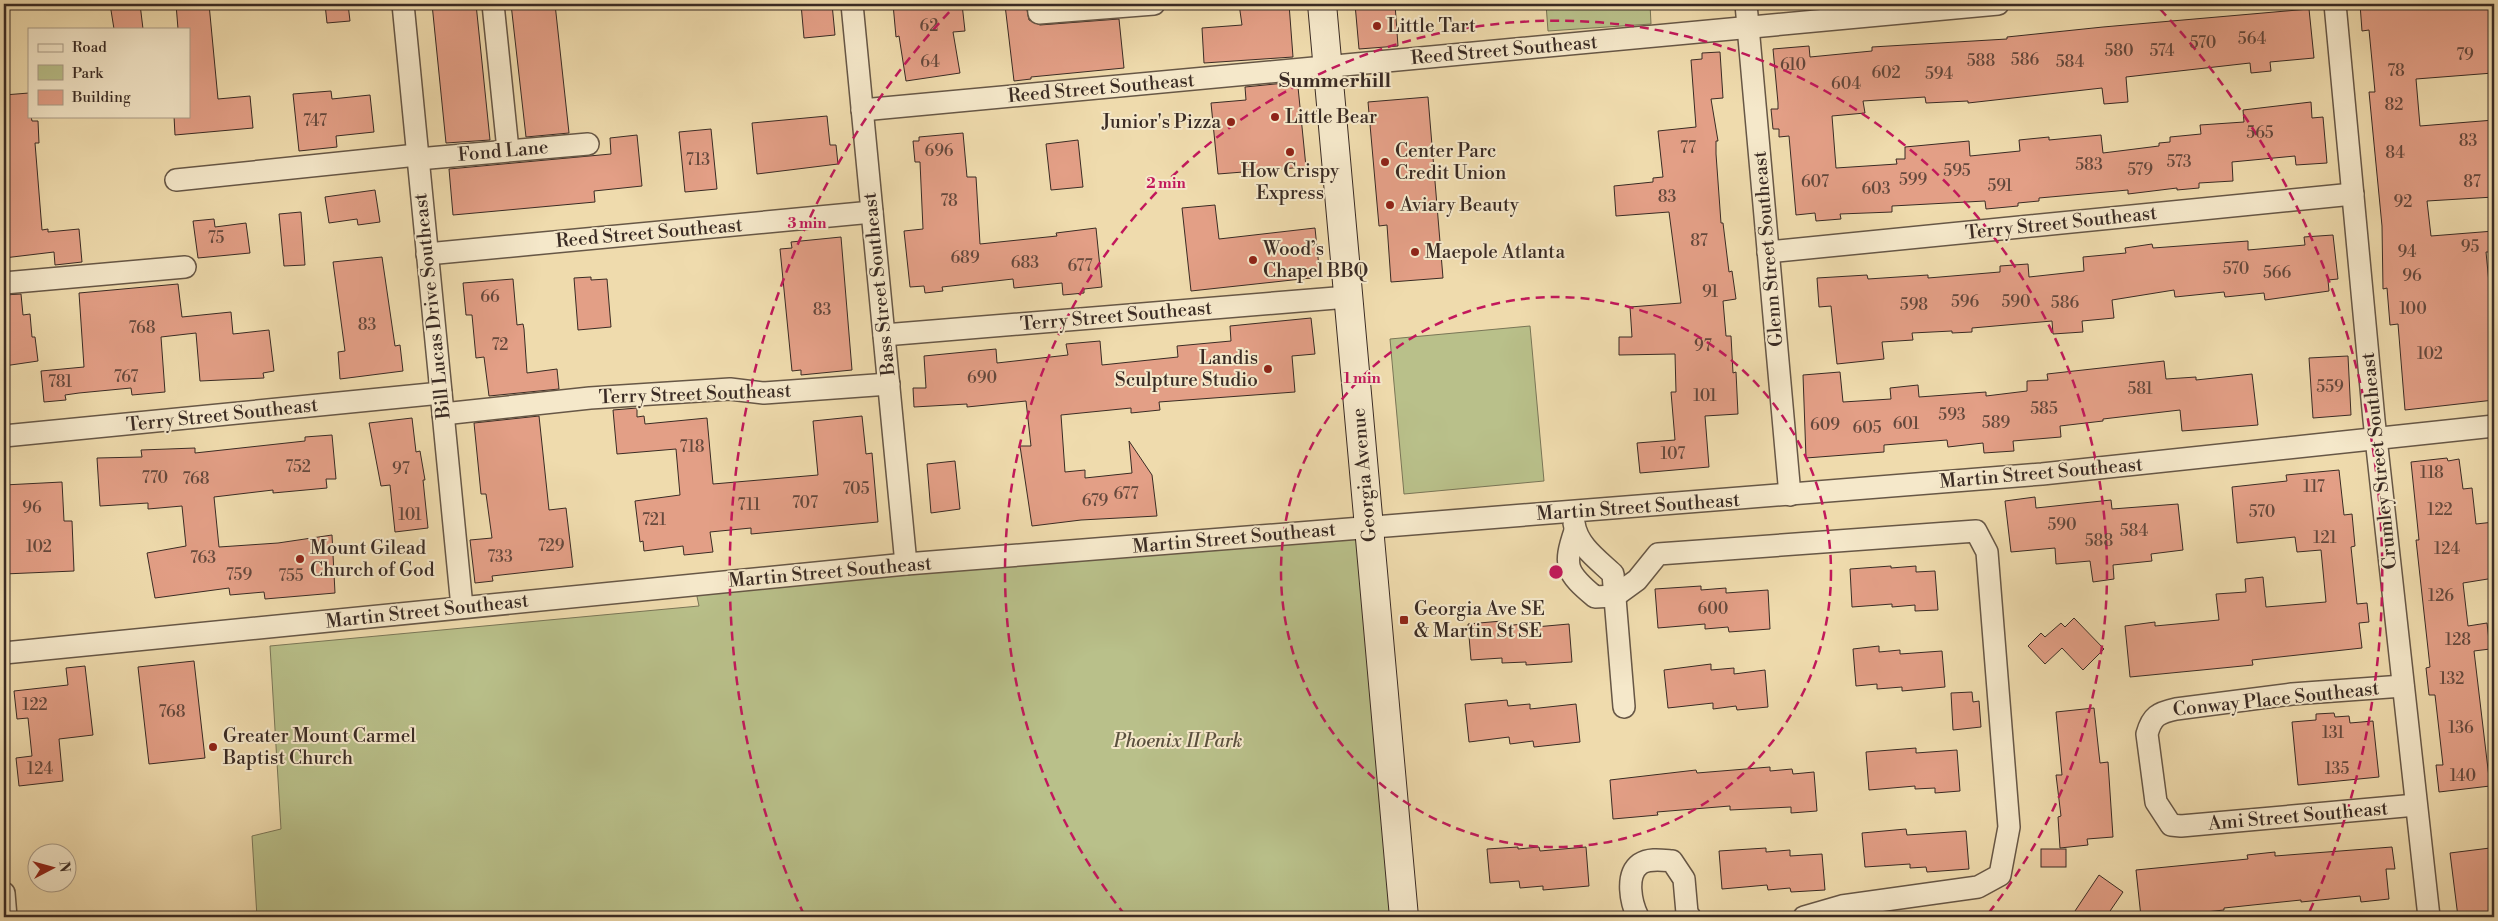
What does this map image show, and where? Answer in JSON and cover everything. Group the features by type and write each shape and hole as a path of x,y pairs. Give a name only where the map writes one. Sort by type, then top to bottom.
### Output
{"main road":[{"name":"Georgia Avenue","path":"1322,4 1404,917"}],"street":[{"name":"Bill Lucas Drive Southeast","path":"403,4 462,607"},
{"path":"493,4 508,150"},
{"name":"Bass Street Southeast","path":"852,4 906,564"},
{"path":"1038,4 1039,14 1154,4"},
{"name":"Glenn Street Southeast","path":"1746,4 1790,495"},
{"name":"Reed Street Southeast","path":"862,110 1998,4"},
{"name":"Crumley Street Southeast","path":"2334,4 2376,438 2429,917"},
{"name":"Fond Lane","path":"418,157 588,144"},
{"path":"176,180 418,157"},
{"name":"Terry Street Southeast","path":"1768,252 2353,194"},
{"name":"Reed Street Southeast","path":"427,254 872,212"},
{"path":"4,283 185,267"},
{"name":"Terry Street Southeast","path":"884,335 1348,297"},
{"name":"Terry Street Southeast","path":"443,414 590,398 730,389 764,393 889,384"},
{"name":"Terry Street Southeast","path":"4,436 441,393"},
{"name":"Martin Street Southeast","path":"4,653 137,642 462,607 906,564 1369,528 1573,522 1790,495 2042,474 2494,426"},
{"path":"1573,522 1586,549 1613,574 1624,707"},
{"path":"1573,522 1567,556 1570,571 1578,582 1595,597 1615,596 1636,580 1658,554 1976,531 1987,552 2010,827 2000,875 1978,887 1842,906 1804,917"},
{"name":"Conway Place Southeast","path":"2180,826 2171,825 2156,802 2147,734 2150,724 2159,713 2292,694 2403,686"},
{"name":"Ami Street Southeast","path":"2180,826 2416,805"},
{"path":"1638,917 1632,907 1631,879 1640,864 1654,859 1672,861 1684,879 1687,913 1690,917"},
{"path":"4,894 6,917"}],"green space":[{"path":"1546,4 1650,4 1651,24 1548,31"},
{"path":"1530,326 1544,481 1404,494 1390,339"},
{"name":"Phoenix II Park","path":"1365,526 1397,917 257,917 252,836 281,829 270,646 699,606 695,587"}],"building":[{"path":"110,4 140,4 143,28 114,28"},
{"path":"176,4 209,4 218,99 250,96 253,128 175,135 174,118 190,118 190,28 178,28"},
{"path":"325,4 348,4 350,21 327,23"},
{"path":"432,4 476,4 490,140 446,143"},
{"path":"511,4 555,4 569,133 526,137"},
{"path":"801,4 832,4 835,35 804,38"},
{"path":"893,4 962,4 965,31 953,32 960,73 906,81 899,36 896,37"},
{"path":"1026,4 1029,20 1040,25 1119,19 1124,68 1031,77 1031,79 1014,81 1005,5"},
{"path":"1239,4 1289,4 1293,57 1204,63 1202,28 1242,25"},
{"name":"Little Tart","path":"1355,4 1395,4 1398,46 1359,49"},
{"path":"2360,4 2493,4 2494,22 2490,22 2493,73 2416,79 2420,126 2494,120 2494,197 2427,201 2431,236 2494,231 2494,252 2486,252 2490,293 2494,292 2494,400 2405,410 2398,324 2390,325 2387,288 2383,289 2382,226 2369,92 2375,92 2369,30 2362,31"},
{"path":"2309,9 2314,58 2270,62 2271,71 2251,73 2250,63 2126,77 2128,102 2104,104 2102,88 1968,103 1968,101 1926,103 1925,97 1863,101 1865,113 1832,116 1836,168 1897,164 1896,159 1905,159 1905,147 1969,141 1970,156 2020,151 2019,140 2049,137 2049,140 2101,135 2103,153 2159,146 2159,143 2170,142 2170,137 2201,134 2200,125 2244,122 2243,110 2311,102 2312,118 2323,117 2327,163 2296,165 2295,156 2232,162 2233,181 2199,183 2199,188 2177,190 2177,188 2128,194 2128,190 2039,198 2039,201 2018,203 2018,206 1986,209 1985,201 1892,206 1892,212 1840,214 1841,219 1816,221 1815,213 1796,215 1789,136 1779,137 1779,129 1773,129 1771,109 1778,109 1778,103 1773,49 1809,46 1810,57 1872,51 1872,47 2007,39 2007,37 2103,27"},
{"path":"1720,52 1723,98 1711,99 1718,141 1716,141 1716,154 1721,223 1723,223 1729,272 1732,271 1736,299 1723,301 1726,336 1731,336 1733,373 1736,372 1738,414 1705,416 1709,467 1640,473 1637,443 1675,440 1671,392 1676,392 1675,354 1619,355 1619,337 1632,337 1630,307 1681,303 1669,212 1616,216 1614,186 1653,182 1653,178 1663,177 1658,131 1696,127 1691,60 1702,59 1702,53"},
{"path":"1295,82 1295,87 1298,87 1306,167 1218,174 1211,103 1246,100 1245,87"},
{"path":"331,91 332,99 370,95 374,132 336,136 337,147 299,151 293,94"},
{"path":"28,93 28,118 31,118 32,121 38,121 39,143 35,143 42,230 48,229 48,232 79,229 82,262 55,265 54,252 4,258 4,95"},
{"path":"1428,97 1443,278 1391,282 1387,225 1379,226 1368,102"},
{"path":"827,116 830,145 836,145 838,164 757,174 752,123"},
{"path":"711,129 717,189 685,192 679,132"},
{"path":"963,133 967,177 976,177 980,244 1057,236 1056,233 1096,228 1102,287 1084,289 1084,293 1063,295 1062,283 1014,288 1013,279 942,287 943,291 925,293 924,286 910,287 904,231 923,229 920,162 915,162 913,141 919,141 919,137"},
{"path":"637,135 642,186 594,191 595,202 453,215 449,169 611,154 610,138"},
{"path":"1078,140 1083,187 1051,190 1046,144"},
{"path":"375,190 380,222 358,225 357,219 329,223 325,197"},
{"name":"Wood’s Chapel BBQ","path":"1215,205 1219,239 1315,228 1320,277 1191,291 1182,208"},
{"path":"301,212 305,265 284,266 279,214"},
{"path":"214,219 215,227 246,223 250,253 198,258 193,221"},
{"path":"2333,235 2338,279 2328,280 2329,291 2265,300 2264,293 2225,297 2224,292 2175,297 2174,290 2112,300 2114,318 2082,321 2083,332 2053,334 2052,321 1972,328 1972,332 1912,333 1913,340 1882,342 1884,359 1837,364 1831,306 1819,307 1817,278 1867,275 1868,279 1928,275 1928,278 2000,272 2000,266 2028,264 2029,277 2084,271 2083,257 2126,253 2125,248 2152,244 2153,248 2248,241 2248,250 2305,245 2304,237"},
{"path":"841,237 852,370 801,375 801,370 792,371 780,249 792,248 791,242"},
{"path":"382,257 395,346 400,345 403,371 340,379 338,352 345,351 333,262"},
{"path":"591,277 591,280 607,279 611,327 578,330 574,278"},
{"path":"513,279 517,325 523,324 524,329 527,373 557,369 559,389 489,396 484,357 476,358 472,315 466,315 463,283"},
{"path":"178,284 182,317 231,312 233,334 269,330 274,371 263,373 264,378 200,381 196,333 161,337 165,392 132,395 131,388 65,395 66,400 44,402 41,371 84,367 79,293"},
{"path":"21,294 23,315 30,314 32,337 35,337 38,361 4,366 4,295"},
{"path":"1311,318 1315,354 1292,356 1295,392 1159,402 1160,410 1131,413 1131,408 1061,415 1065,472 1085,470 1085,478 1132,473 1129,441 1152,475 1157,516 1081,520 1032,526 1020,446 1031,446 1026,401 967,407 967,404 914,407 913,388 926,388 924,356 996,349 997,363 1068,355 1066,344 1100,341 1102,365 1178,357 1177,346 1231,341 1230,326"},
{"path":"2348,356 2351,415 2313,418 2309,358"},
{"path":"2164,361 2166,379 2196,377 2196,380 2252,374 2258,425 2182,431 2180,410 2060,426 2061,437 2013,441 2014,451 1984,453 1983,443 1948,447 1947,440 1884,445 1884,452 1806,458 1803,375 1840,372 1843,402 1891,399 1890,388 1918,385 1919,397 1986,392 1986,396 2027,391 2027,381 2048,380 2047,374"},
{"path":"637,408 637,417 644,416 645,424 707,418 713,484 818,475 813,421 862,416 866,454 872,453 878,522 751,534 751,528 710,532 713,552 684,555 683,546 644,551 643,541 640,542 635,501 680,495 676,449 617,454 613,410"},
{"path":"539,416 549,510 566,508 573,567 492,576 493,581 475,583 470,540 492,538 486,494 481,494 474,423"},
{"path":"412,418 416,452 420,451 425,480 423,480 428,528 395,532 390,485 381,486 369,423"},
{"path":"332,435 336,479 326,479 327,488 273,493 273,490 214,497 219,547 278,543 332,535 335,593 265,599 264,592 230,595 229,588 155,598 147,553 186,546 182,506 148,509 148,503 100,506 97,458 142,457 141,450 195,448 195,453 305,441 305,437"},
{"path":"2447,458 2448,461 2459,459 2463,489 2472,488 2476,524 2494,522 2494,578 2463,583 2468,626 2487,623 2490,649 2474,651 2490,786 2439,792 2436,765 2443,765 2435,695 2429,695 2426,668 2430,667 2416,540 2419,540 2411,462"},
{"path":"955,461 960,509 931,513 927,464"},
{"path":"2339,470 2344,515 2352,514 2355,546 2351,547 2357,604 2367,603 2369,622 2359,623 2362,648 2252,660 2253,665 2130,677 2125,626 2155,622 2155,626 2219,620 2216,594 2246,592 2245,579 2263,577 2266,607 2326,602 2321,550 2297,552 2295,537 2237,543 2232,487 2287,481 2286,475"},
{"path":"62,482 64,521 72,521 74,571 4,574 4,485"},
{"path":"2035,497 2036,508 2111,500 2112,509 2178,504 2183,550 2151,554 2152,561 2113,565 2114,579 2093,582 2090,561 2056,564 2055,548 2011,552 2005,501"},
{"path":"1891,566 1891,568 1916,566 1916,572 1935,571 1938,610 1915,611 1915,605 1892,607 1892,604 1852,607 1850,569"},
{"path":"1701,586 1701,590 1726,588 1726,593 1768,590 1770,629 1729,632 1728,627 1705,629 1705,624 1658,628 1655,589"},
{"path":"2074,618 2104,649 2083,670 2062,648 2045,664 2028,646 2041,633 2045,637 2061,623 2065,627"},
{"path":"1502,621 1502,626 1524,624 1524,628 1569,624 1572,662 1526,665 1526,662 1502,663 1502,658 1471,660 1468,624"},
{"path":"1879,646 1879,652 1900,650 1900,654 1942,651 1945,687 1902,691 1902,687 1877,689 1877,684 1856,686 1853,649"},
{"path":"194,661 205,758 149,764 138,667"},
{"path":"1711,664 1711,670 1734,668 1734,674 1765,670 1768,707 1737,710 1736,706 1713,709 1713,703 1668,708 1664,670"},
{"path":"85,666 93,735 59,739 63,781 19,786 16,758 32,756 28,718 17,719 14,691 68,685 66,668"},
{"path":"1972,692 1973,702 1979,701 1981,727 1953,730 1951,693"},
{"path":"1507,700 1508,706 1530,704 1530,709 1576,704 1580,742 1534,747 1533,741 1510,744 1509,737 1469,742 1465,704"},
{"path":"2094,708 2100,763 2108,762 2113,837 2087,839 2088,845 2060,848 2058,817 2061,816 2056,775 2062,775 2056,712"},
{"path":"2334,713 2335,717 2349,716 2350,723 2373,721 2379,777 2298,785 2292,722 2316,720 2316,714"},
{"path":"1916,748 1916,753 1957,750 1960,791 1935,793 1935,788 1915,789 1915,786 1869,790 1866,752"},
{"path":"1770,767 1770,771 1792,769 1793,774 1814,772 1817,811 1791,813 1791,807 1730,810 1730,806 1657,812 1658,815 1613,819 1610,780 1696,770 1697,773"},
{"path":"1906,829 1907,835 1966,831 1969,869 1927,872 1926,867 1910,868 1910,864 1865,867 1862,833"},
{"path":"1518,847 1518,849 1539,847 1540,851 1586,847 1589,886 1543,890 1543,886 1520,888 1519,881 1490,883 1487,849"},
{"path":"2392,847 2395,869 2386,869 2389,899 2361,902 2360,896 2301,902 2301,900 2224,908 2224,910 2177,915 2177,917 2141,917 2136,870 2248,859 2247,855 2275,852 2275,856"},
{"path":"1766,848 1766,852 1790,850 1790,856 1822,854 1825,890 1791,892 1790,888 1768,890 1767,885 1722,889 1719,851"},
{"path":"2490,848 2494,888 2494,917 2458,917 2450,853"},
{"path":"2041,849 2066,849 2066,867 2041,867"},
{"path":"2099,875 2123,892 2106,917 2071,917"}],"place":[{"name":"Little Tart","path":"1377,26"},
{"name":"Little Bear","path":"1275,117"},
{"name":"Junior's Pizza","path":"1231,122"},
{"name":"How Crispy Express","path":"1290,152"},
{"name":"Center Parc Credit Union","path":"1385,162"},
{"name":"Aviary Beauty","path":"1390,205"},
{"name":"Maepole Atlanta","path":"1415,252"},
{"name":"Wood’s Chapel BBQ","path":"1253,260"},
{"name":"Landis Sculpture Studio","path":"1268,369"},
{"name":"Mount Gilead Church of God","path":"300,559"},
{"name":"Georgia Ave SE & Martin St SE","path":"1404,620"},
{"name":"Greater Mount Carmel Baptist Church","path":"213,747"}],"district":[{"name":"Summerhill","path":"1335,81"}]}
